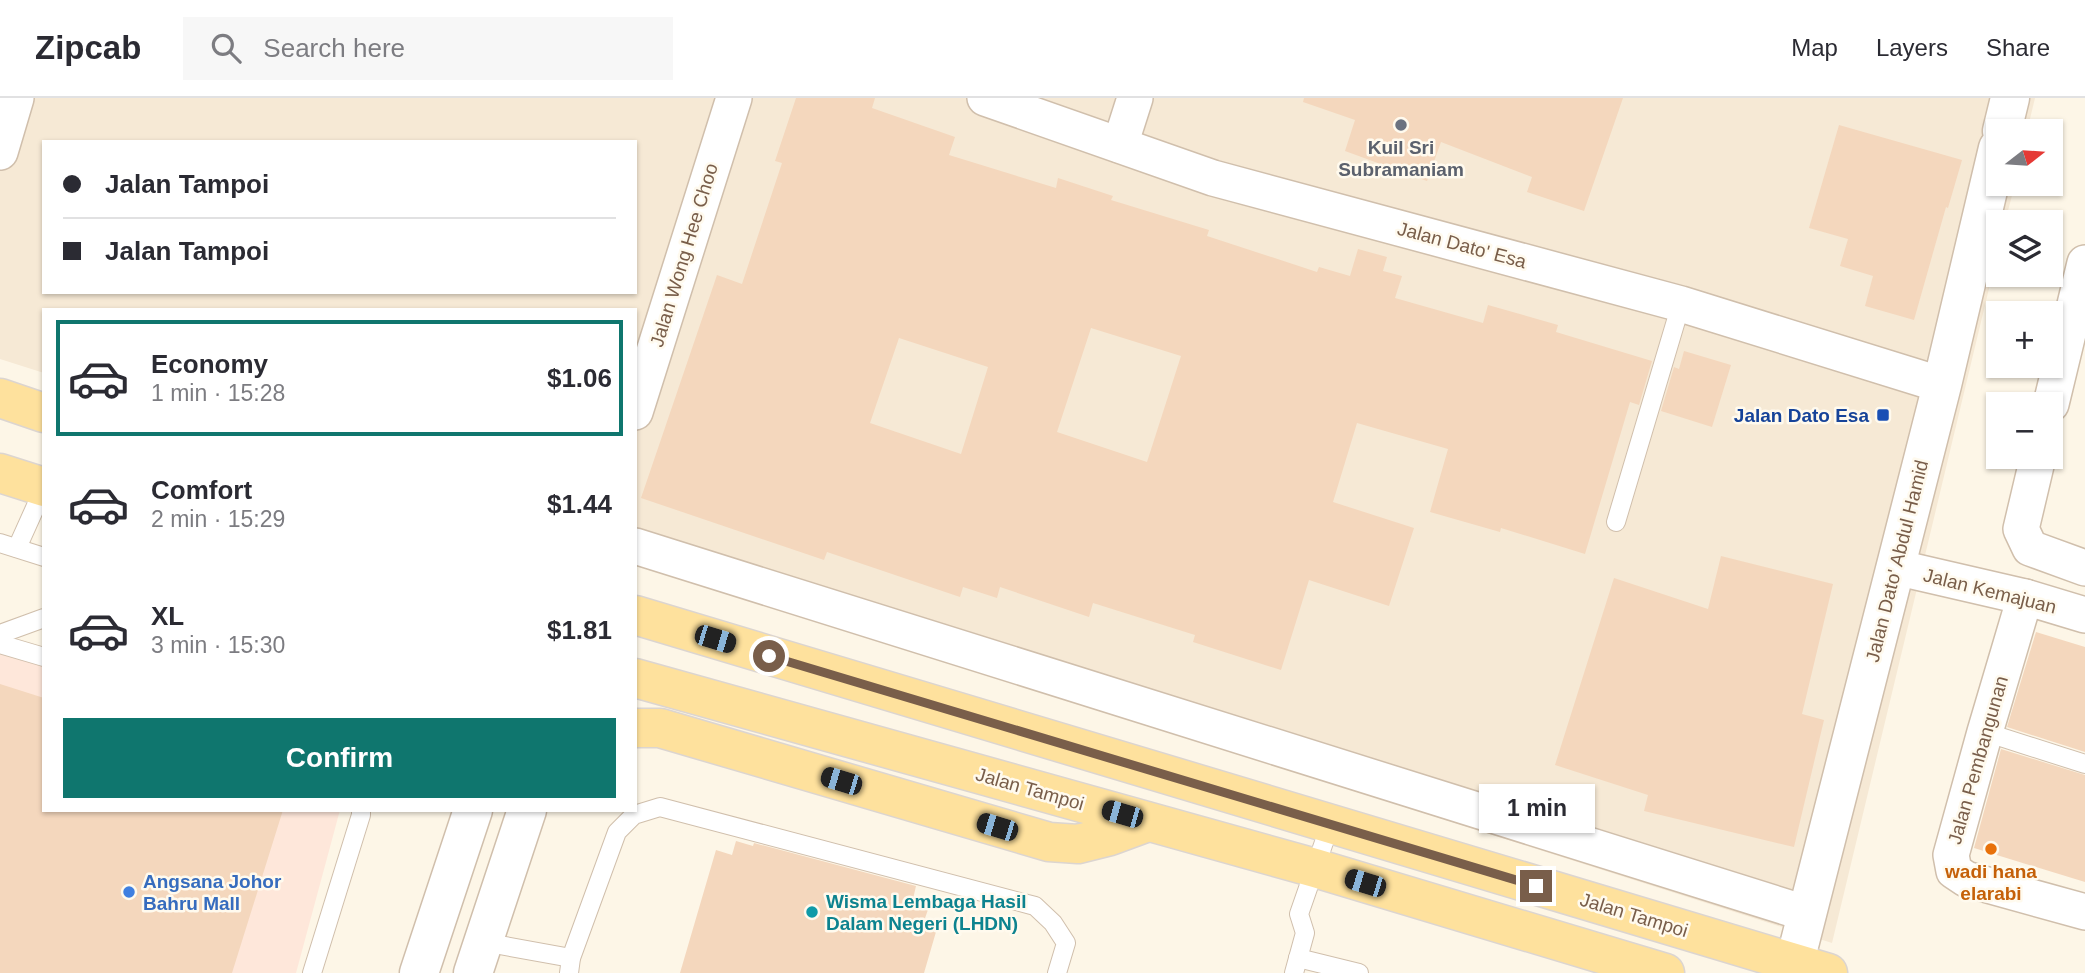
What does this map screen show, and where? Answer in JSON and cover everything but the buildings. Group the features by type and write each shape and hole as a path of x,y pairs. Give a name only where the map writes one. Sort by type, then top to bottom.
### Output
{"main road":[{"path":"0,398 42,412"},
{"path":"0,473 42,486"},
{"name":"Jalan Tampoi","path":"637,616 1805,970"},
{"name":"Jalan Tampoi","path":"637,679 1315,868 1665,973"},
{"path":"637,728 660,728 1049,842 1078,844 1147,822"}],"street":[{"name":"Jalan Wong Hee Choo","path":"637,406 734,98"},
{"name":"Jalan Dato' Esa","path":"985,98 1213,178 1681,304 1942,385"},
{"path":"1120,145 1135,98"},
{"path":"2005,119 2010,98"},
{"path":"0,152 12,99"},
{"name":"Jalan Dato' Abdul Hamid","path":"1805,970 1808,914 1942,385 1987,196"},
{"path":"2054,392 2084,271"},
{"path":"2035,469 2021,529 2030,548 2085,568"},
{"path":"637,547 1808,914"},
{"name":"Jalan Kemajuan","path":"1895,567 2025,597 2085,615"},
{"name":"Jalan Pembangunan","path":"2025,597 1984,732 1951,855 1954,871 1966,879 2085,912"},
{"path":"419,973 472,812"},
{"path":"478,958 526,812"}],"lane":[{"path":"1616,522 1681,304"},
{"path":"42,490 9,546 42,556"},
{"path":"0,634 42,619"},
{"path":"0,644 42,656"},
{"path":"1984,732 2085,764"},
{"path":"478,958 570,965 617,832 634,815 660,807 1035,906 1053,923 1066,943 1057,973"},
{"path":"312,973 360,812"},
{"path":"1330,825 1300,914 1305,933 1296,965 1359,973"}],"shaded area":[{"path":"0,98 2035,98 2030,119 1986,119 1986,196 2012,196 2008,210 1986,210 1986,287 1989,287 1832,943 637,563 637,308 42,308 42,372 0,359"},
{"name":"Angsana Johor Bahru Mall","path":"0,651 42,664 42,812 339,812 296,973 0,973"}],"place":[{"name":"Kuil Sri Subramaniam","path":"1401,125"},
{"name":"Jalan Dato Esa","path":"1883,415"},
{"name":"wadi hana elarabi","path":"1991,849"},
{"name":"Angsana Johor Bahru Mall","path":"129,892"},
{"name":"Wisma Lembaga Hasil Dalam Negeri (LHDN)","path":"812,912"}],"route":[{"path":"769,656 1536,886"}]}
